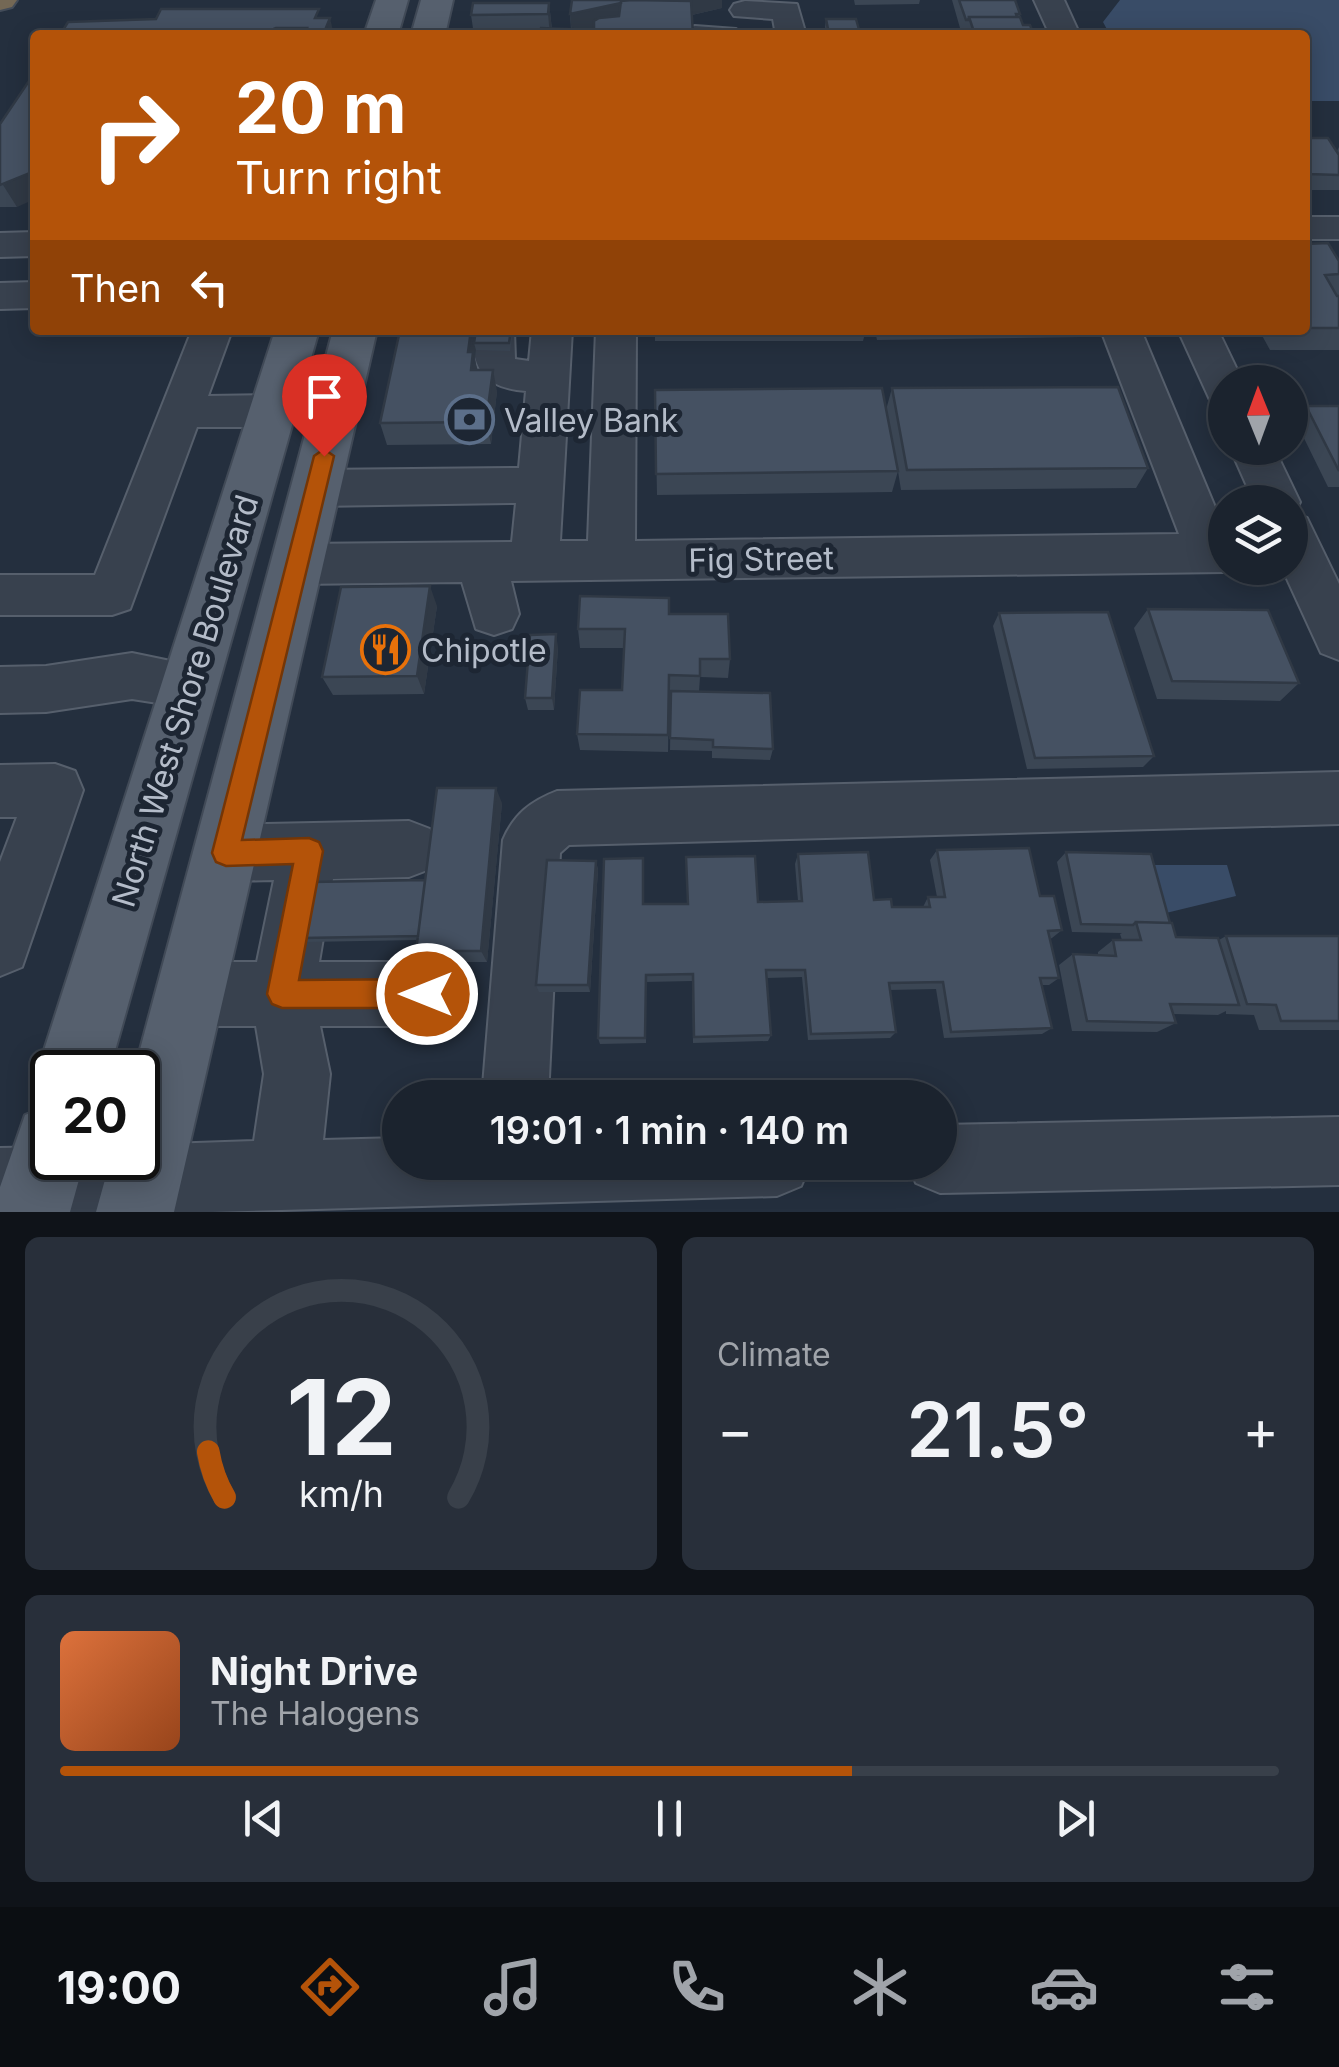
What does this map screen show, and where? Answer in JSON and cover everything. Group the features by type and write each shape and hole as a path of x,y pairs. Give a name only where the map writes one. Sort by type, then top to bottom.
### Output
{"main road":[{"path":"383,30 392,0"},
{"path":"429,30 437,0"},
{"name":"North West Shore Boulevard","path":"81,1050 296,335"},
{"path":"139,1195 354,335"}],"street":[{"path":"1049,0 1063,30"},
{"path":"745,15 786,10 790,30"},
{"path":"1,222 30,241"},
{"path":"1310,228 1339,228"},
{"path":"0,296 30,295"},
{"path":"4,604 112,595 210,335"},
{"path":"493,335 490,359 493,364 518,376 549,376"},
{"path":"535,561 552,335"},
{"path":"612,560 616,335"},
{"path":"1123,335 1208,530"},
{"path":"1200,335 1214,365"},
{"path":"182,412 273,411"},
{"path":"316,488 541,485"},
{"name":"Fig Street","path":"297,564 1208,553"},
{"path":"1308,554 1339,638"},
{"path":"482,562 494,614"},
{"path":"0,690 46,689 132,676 190,685"},
{"path":"0,791 55,790 5,914"},
{"path":"516,1080 532,840 557,818 1339,798"},
{"path":"226,853 409,849"},
{"path":"284,1174 298,1074 282,994 309,851"},
{"path":"190,994 427,994"},
{"path":"957,1159 1339,1151"},
{"path":"31,1180 139,1195 284,1174 383,1191 437,1180"}],"water":[{"path":"1120,0 1339,0 1339,101 1310,101 1310,30 1107,30 1103,22"},
{"path":"1153,865 1227,865 1236,896 1166,913"}],"building":[{"path":"572,0 632,0 570,14"},
{"path":"959,0 1015,0 1020,14 966,20"},
{"path":"621,1 691,1 693,30 594,30 594,21 599,18 619,16"},
{"path":"473,3 549,3 548,14 471,15"},
{"path":"161,9 319,9 315,18 330,18 325,30 63,30 68,22 156,19"},
{"path":"969,17 1020,17 1023,25 1030,25 1032,30 973,30"},
{"path":"826,19 856,19 859,30 828,30"},
{"path":"276,28 307,28 306,30 271,30"},
{"path":"30,79 30,173 0,185 0,124"},
{"path":"1310,138 1328,138 1339,155 1339,175 1310,174"},
{"path":"1328,243 1339,261 1339,274 1325,275 1339,296 1339,328 1310,328 1310,244"},
{"path":"399,335 470,335 471,370 493,370 486,422 380,423"},
{"path":"475,335 510,335 509,343 474,343"},
{"path":"1118,387 1148,468 907,470 892,388"},
{"path":"882,388 898,471 656,474 655,390"},
{"path":"1308,406 1339,406 1339,471 1308,410"},
{"name":"Chipotle","path":"430,586 417,676 322,677 341,587"},
{"path":"580,596 669,598 669,614 728,614 730,659 700,659 700,676 669,675 668,735 577,734 580,690 622,690 625,629 578,629"},
{"path":"1148,609 1268,610 1299,683 1172,681"},
{"path":"1108,612 1154,756 1035,758 999,613"},
{"path":"556,634 552,698 525,698 530,635"},
{"path":"671,691 770,693 773,749 713,747 713,740 670,738"},
{"path":"437,788 496,788 481,951 416,951"},
{"path":"1029,848 1040,896 1054,896 1062,930 1048,931 1059,978 1040,978 1052,1028 951,1032 943,982 889,983 896,1032 811,1034 805,970 766,970 771,1035 694,1037 693,974 646,975 645,1038 598,1038 604,859 643,858 643,904 688,904 686,857 755,856 758,902 802,901 798,854 868,852 874,900 891,899 892,907 930,907 928,897 945,897 937,850"},
{"path":"1066,852 1151,854 1170,923 1081,924"},
{"path":"547,860 596,861 588,985 536,985"},
{"path":"425,880 418,936 302,938 312,882"},
{"path":"1136,922 1172,923 1176,937 1218,938 1239,1005 1170,1004 1176,1023 1087,1021 1073,954 1116,956 1113,940 1141,940"},
{"path":"1226,936 1339,936 1339,1021 1281,1021 1276,1005 1247,1004"}],"place":[{"name":"Valley Bank","path":"469,420"},
{"name":"Chipotle","path":"386,650"}],"route":[{"path":"324,456 226,853 309,851 282,994 427,994"}]}
